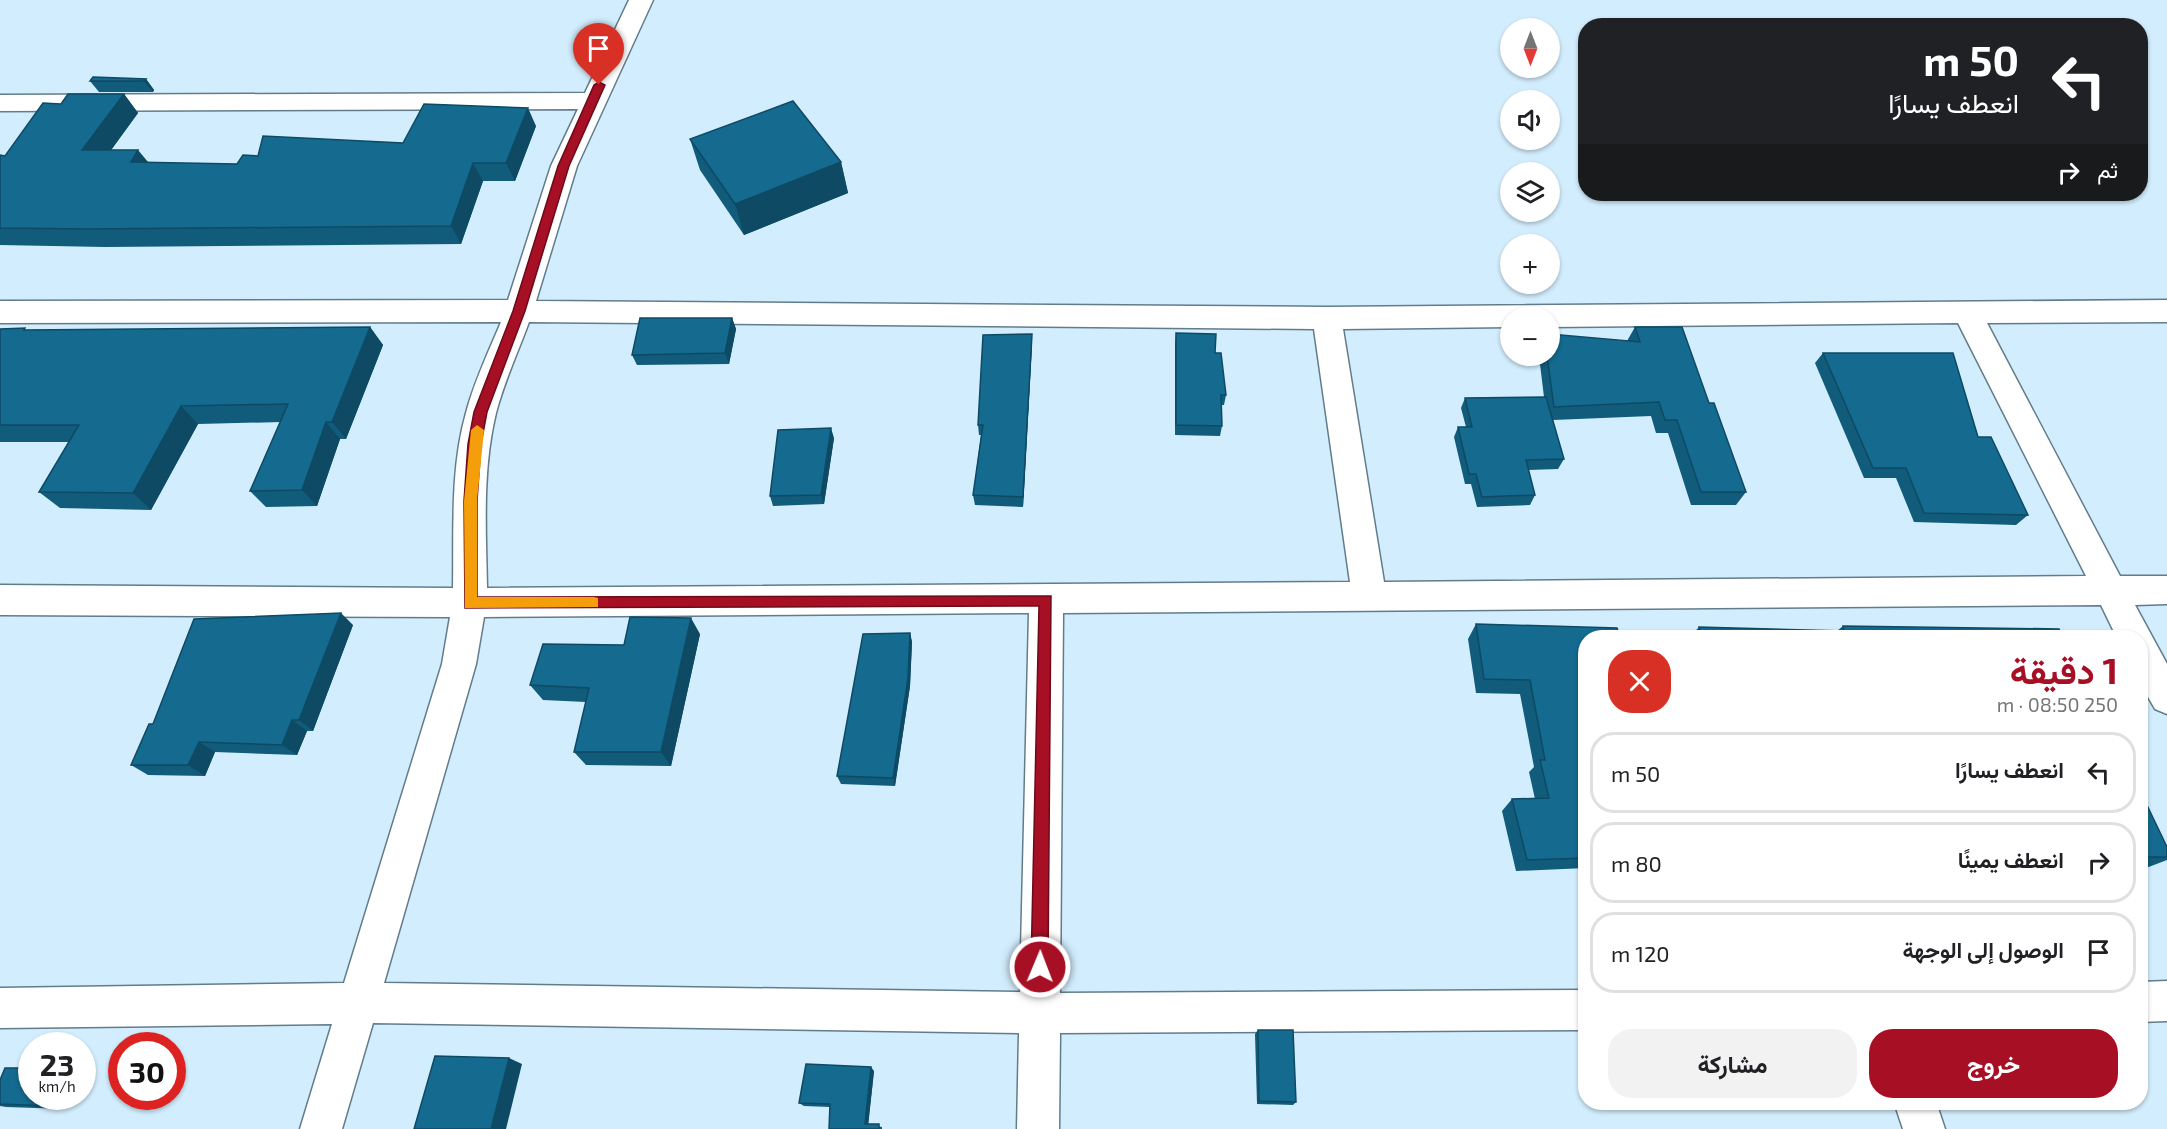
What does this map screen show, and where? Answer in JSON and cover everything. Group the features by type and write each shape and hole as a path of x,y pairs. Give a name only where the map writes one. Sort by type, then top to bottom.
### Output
{"street":[{"path":"321,1129 361,1003 459,664 470,603 470,501 475,444 481,412 519,311 564,166 592,101 641,0"},
{"path":"0,103 592,101"},
{"path":"0,312 519,311 1327,318 2167,311"},
{"path":"1967,312 2131,630"},
{"path":"1327,318 1369,594"},
{"path":"0,600 470,603 1046,600 1369,594 2167,590"},
{"path":"1038,1129 1046,600"},
{"path":"2148,663 2167,698"},
{"path":"2148,1002 2167,1001"},
{"path":"0,1008 361,1003 1039,1013 1578,1010"},
{"path":"1918,1110 1924,1129"}],"building":[{"path":"93,77 146,79 144,81 90,81"},
{"path":"68,94 124,94 82,150 138,150 131,162 237,164 243,155 258,156 263,136 403,143 424,104 528,108 506,163 473,163 451,226 0,228 0,155 5,156 43,103 61,104"},
{"path":"793,101 841,162 735,204 690,139"},
{"path":"640,318 732,318 725,353 632,355"},
{"path":"370,327 332,422 326,422 302,490 250,491 288,404 181,406 133,493 39,492 79,425 0,425 0,329"},
{"path":"1635,327 1682,327 1709,403 1714,403 1746,492 1701,492 1677,420 1665,420 1659,402 1554,407 1548,366 1560,366 1560,335 1640,342"},
{"path":"1176,333 1216,334 1215,353 1221,353 1226,395 1221,395 1222,426 1176,425"},
{"path":"1032,334 1023,497 973,495 983,425 978,425 983,335"},
{"path":"1823,353 1953,353 1978,437 1991,437 2028,515 1924,513 1906,468 1873,468"},
{"path":"1546,397 1564,459 1526,460 1535,495 1482,497 1476,474 1469,474 1458,427 1472,427 1465,398"},
{"path":"831,428 821,495 770,496 778,430"},
{"path":"341,613 299,720 292,720 282,745 199,742 188,765 131,765 149,724 153,724 194,619"},
{"path":"630,617 691,618 661,752 574,752 589,688 530,685 543,644 624,645"},
{"path":"1476,624 1617,628 1618,630 1578,630 1578,858 1527,860 1512,799 1549,798 1540,760 1545,760 1530,680 1484,679"},
{"path":"1843,626 2059,630 1844,630"},
{"path":"1699,627 1808,630 1700,630"},
{"path":"910,633 908,678 893,778 837,776 863,634"},
{"path":"2148,807 2167,847 2167,857 2148,857"},
{"path":"1258,1030 1293,1030 1296,1102 1259,1101"},
{"path":"435,1056 509,1058 491,1129 414,1129"},
{"path":"806,1064 871,1067 865,1124 879,1124 879,1129 829,1129 830,1104 799,1103"},
{"path":"5,1068 18,1068 18,1105 0,1104 0,1080"}],"slow traffic":[{"path":"477,430 470,501 472,550 470,603 594,603"}],"route":[{"path":"599,85 564,166 519,311 481,412 475,444 470,501 472,550 470,603 1046,600 1040,967"}]}
